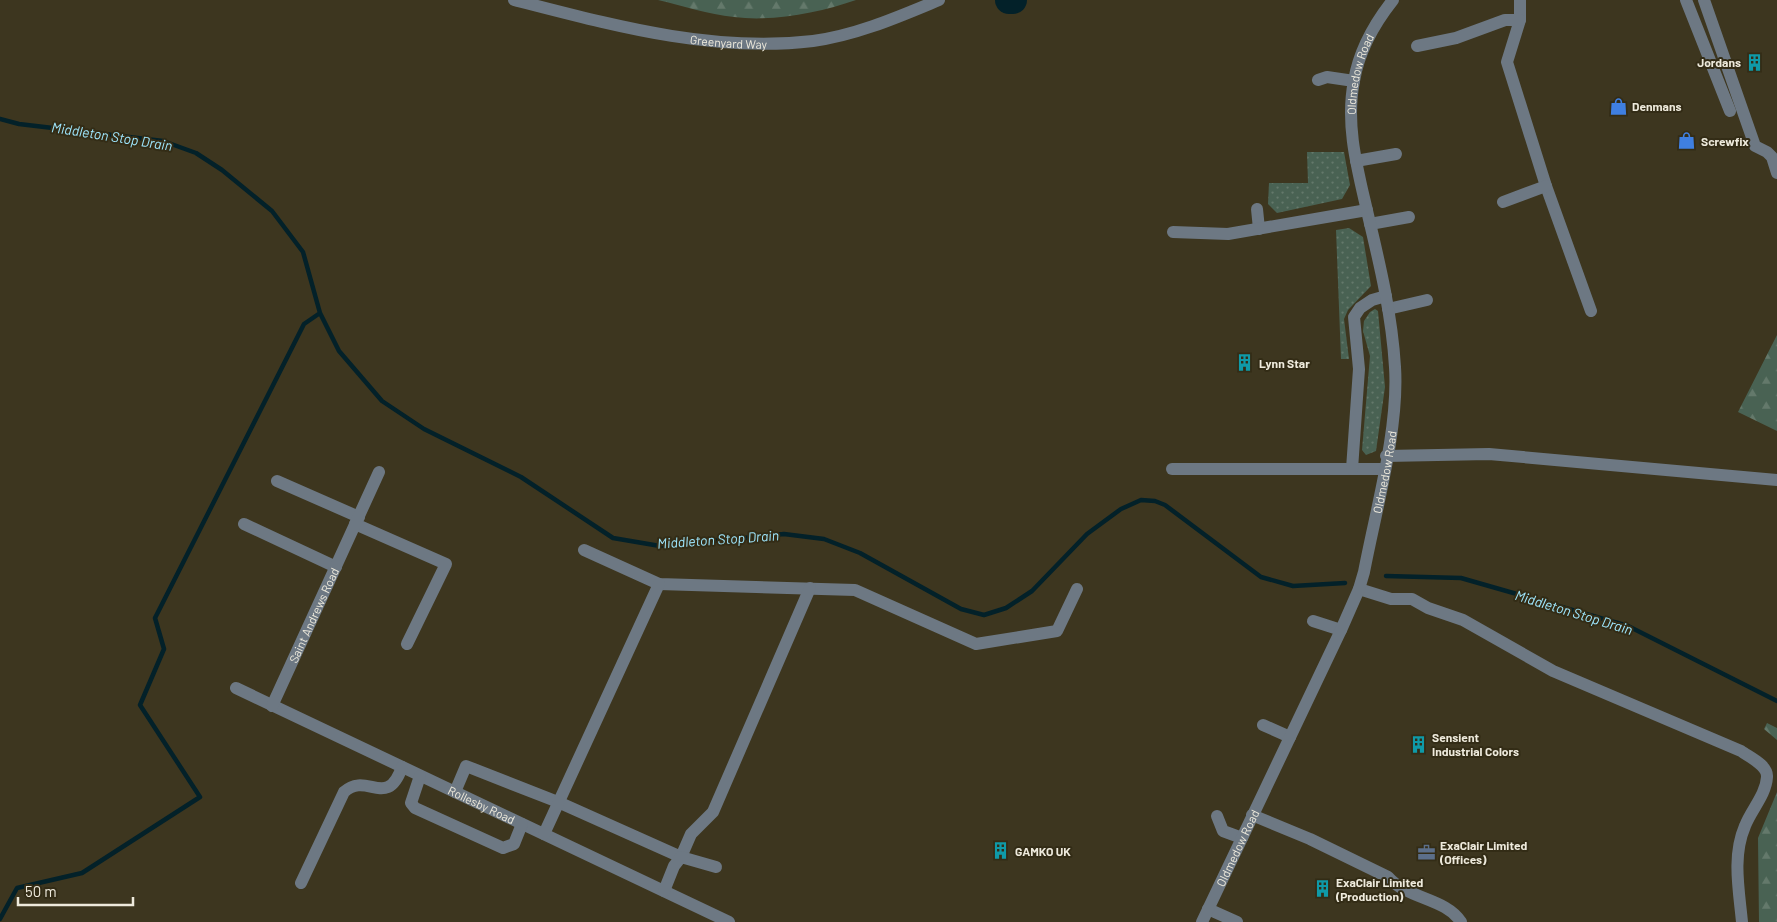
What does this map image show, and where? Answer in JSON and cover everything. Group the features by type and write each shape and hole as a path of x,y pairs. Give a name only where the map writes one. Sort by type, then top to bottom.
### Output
{"street":[{"name":"Greenyard Way","path":"514,0 672,38 757,45 815,40 878,26 939,0"},
{"name":"Oldmedow Road","path":"1202,922 1359,589 1384,469 1396,390 1394,346 1386,296 1352,135 1354,81 1363,48 1381,15 1393,0"},
{"path":"1520,0 1520,20 1507,62 1546,186 1592,311"},
{"path":"1686,0 1730,111"},
{"path":"1704,0 1755,146 1768,152 1777,172"},
{"path":"1417,46 1456,38 1505,20 1520,20"},
{"path":"1318,80 1327,77 1354,81"},
{"path":"1356,161 1396,154"},
{"path":"1503,202 1546,186"},
{"path":"1257,209 1259,229"},
{"path":"1173,232 1228,234 1367,210"},
{"path":"1370,224 1409,217"},
{"path":"1352,469 1359,369 1354,317 1360,308 1372,300 1386,296"},
{"path":"1388,309 1427,300"},
{"path":"1386,456 1489,454 1777,480"},
{"path":"1172,469 1384,469"},
{"name":"Saint Andrews Road","path":"272,706 379,472"},
{"path":"277,481 396,542 446,564 407,644"},
{"path":"244,524 336,567"},
{"path":"584,550 659,584 855,590 976,644 1057,631 1077,589"},
{"path":"544,834 659,584"},
{"path":"664,891 674,866 681,857 691,834 713,812 810,588"},
{"path":"1359,589 1391,599 1412,599 1428,608 1463,620 1553,671 1741,751 1764,767 1768,776 1744,827 1738,850 1742,922"},
{"path":"1312,621 1341,630"},
{"name":"Rollesby Road","path":"236,688 664,891 706,917 729,922"},
{"path":"1263,725 1290,737"},
{"path":"455,792 466,766 558,802 681,857 716,866"},
{"path":"301,883 344,792 351,786 358,785 374,789 387,789 398,780 402,767"},
{"path":"420,776 411,803 415,808 503,848 514,844 522,824"},
{"path":"1252,815 1340,853 1388,877 1397,887 1455,912 1461,922"},
{"path":"1217,816 1223,831 1242,838"},
{"path":"1208,909 1237,922"}],"green space":[{"path":"658,0 856,0 827,9 795,15 749,18 724,16"},
{"path":"1307,152 1344,152 1350,185 1342,199 1277,213 1268,204 1269,183 1308,183"},
{"path":"1349,228 1363,237 1371,286 1348,310 1344,319 1349,359 1341,359 1336,230"},
{"path":"1375,309 1378,311 1385,387 1376,451 1366,455 1362,450 1370,356 1363,331 1364,321 1370,312"},
{"path":"1777,335 1777,431 1738,412"},
{"path":"1767,723 1777,728 1777,740 1764,729"},
{"path":"1777,792 1777,922 1759,922 1758,838"}],"waterway":[{"name":"Middleton Stop Drain","path":"0,119 19,124 163,141 196,153 222,170 272,211 303,252 320,313 339,351 382,401 424,429 521,477 613,538 660,546 784,534 824,539 860,553 961,609 984,615 1006,608 1032,591 1087,534 1121,509 1141,500 1155,501 1165,505 1261,577 1293,586 1345,583"},
{"path":"0,919 17,888 82,873 200,797 140,705 164,649 155,618 304,324 320,313"},
{"name":"Middleton Stop Drain","path":"1386,576 1461,578 1628,626 1777,701"}],"place":[{"name":"Jordans","path":"1755,62"},
{"name":"Denmans","path":"1618,106"},
{"name":"Screwfix","path":"1687,141"},
{"name":"Lynn Star","path":"1245,363"},
{"name":"Sensient Industrial Colors","path":"1418,744"},
{"name":"GAMKO UK","path":"1001,851"},
{"name":"ExaClair Limited (Offices)","path":"1426,852"},
{"name":"ExaClair Limited (Production)","path":"1322,889"}]}
